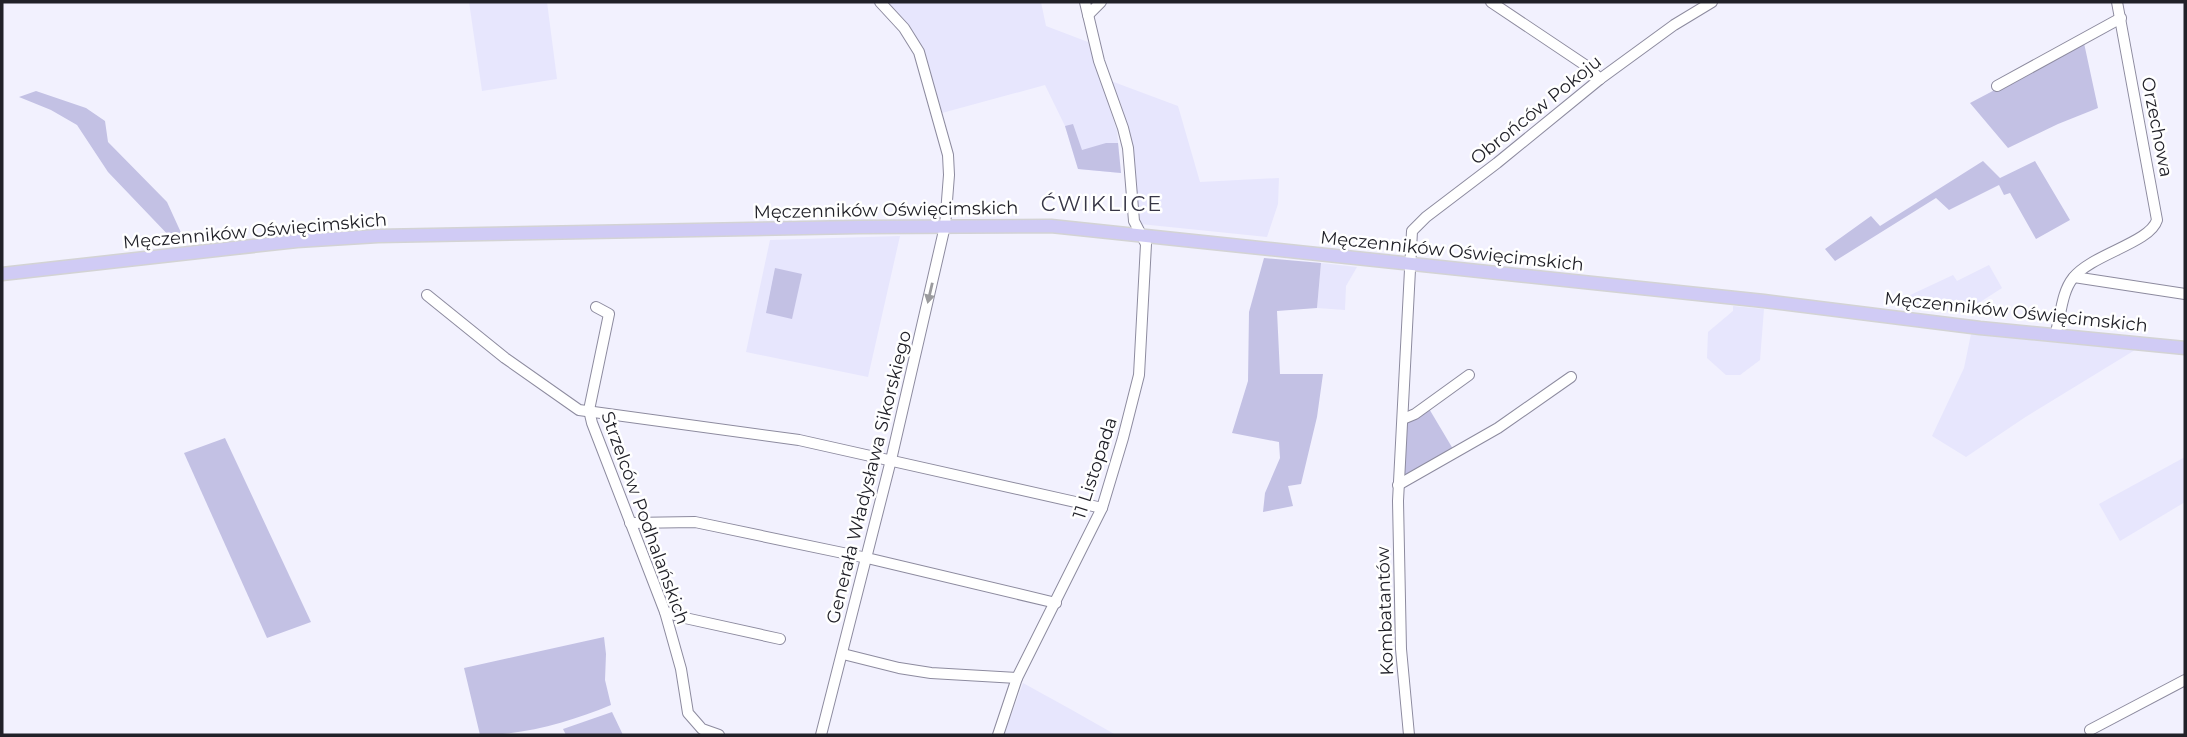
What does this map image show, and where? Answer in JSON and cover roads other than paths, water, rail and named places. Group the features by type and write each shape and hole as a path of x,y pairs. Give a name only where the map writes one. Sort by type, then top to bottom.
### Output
{"main road":[{"name":"Męczenników Oświęcimskich","path":"2,274 331,238 1051,226 2185,348"}],"street":[{"name":"Generała Władysława Sikorskiego","path":"821,735 891,460 945,226 948,155 931,90 919,52 904,28 880,2"},
{"name":"11 Listopada","path":"998,735 1017,678 1102,508 1139,375 1146,247 1134,221 1124,128 1099,61 1085,2"},
{"path":"1088,15 1101,2"},
{"path":"1490,2 1585,65 1600,79"},
{"name":"Obrońców Pokoju","path":"1409,264 1412,231 1418,223 1600,79 1674,25 1712,2"},
{"name":"Orzechowa","path":"2074,277 2092,262 2152,231 2157,220 2118,2"},
{"path":"1997,86 2121,18"},
{"name":"Kombatantów","path":"1409,264 1398,485 1401,649 1409,735"},
{"path":"2055,335 2065,295 2074,277 2185,294"},
{"name":"Strzelców Podhalańskich","path":"427,295 557,396 579,410 589,410 665,612 681,669 688,713 702,729 719,735"},
{"path":"596,307 610,314 589,410 699,428 799,440 1102,508"},
{"path":"1403,419 1415,414 1469,375"},
{"path":"1398,485 1498,428 1571,377"},
{"path":"631,523 695,522 867,558 1056,603"},
{"path":"665,612 780,639"},
{"path":"843,654 931,673 1017,678"},
{"path":"2090,730 2185,680"}],"district":[{"name":"ĆWIKLICE","path":"1102,203"}]}
